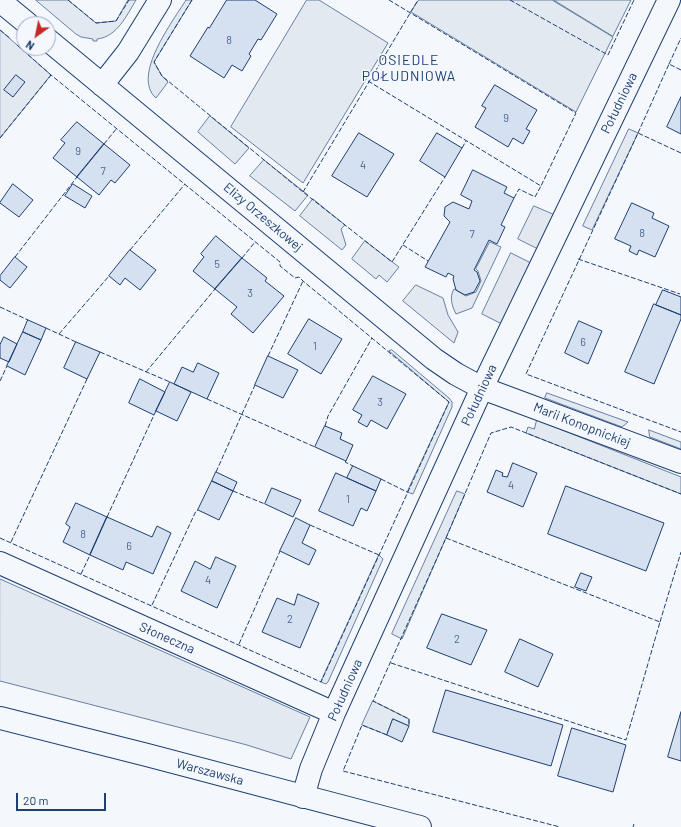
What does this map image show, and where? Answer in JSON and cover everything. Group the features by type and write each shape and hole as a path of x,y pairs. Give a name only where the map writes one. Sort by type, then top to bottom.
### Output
{"street":[{"path":"102,85 128,52 160,0"},
{"name":"Południowa","path":"304,797 311,769 334,713 482,388 669,0"},
{"path":"0,1 18,16"},
{"name":"Elizy Orzeszkowej","path":"56,47 434,358 456,374 482,388"},
{"name":"Marii Konopnickiej","path":"482,388 681,462"},
{"name":"Słoneczna","path":"0,563 334,713"},
{"name":"Warszawska","path":"0,718 420,827"}],"shaded area":[{"path":"36,0 68,0 96,23 116,21 128,0 136,0 116,30 97,39 97,41 81,37"},
{"path":"186,0 192,0 154,62 162,76 168,82 156,98 150,88 148,76 151,63 164,34"},
{"path":"307,0 319,0 388,43 303,183 231,127"},
{"path":"419,0 552,0 613,37 576,112 411,12"},
{"path":"554,0 631,0 613,36"},
{"path":"0,30 16,44 16,56 29,56 51,75 0,138"},
{"path":"210,116 249,148 235,164 198,132"},
{"path":"629,129 638,133 592,230 583,226"},
{"path":"264,160 308,195 295,211 250,176"},
{"path":"313,199 345,225 341,229 346,245 342,250 300,216"},
{"path":"534,206 555,215 538,249 518,239"},
{"path":"365,241 399,267 387,282 379,275 376,279 352,259"},
{"path":"490,242 501,247 472,308 456,314 453,308 452,292 454,289 466,296 476,292 481,281 476,269"},
{"path":"511,253 531,263 502,324 482,314"},
{"path":"416,285 443,298 448,315 458,332 454,343 403,301"},
{"path":"392,350 452,402 452,407 413,494 407,492 449,402 389,351"},
{"path":"547,393 628,422 622,427 545,398"},
{"path":"537,420 681,477 681,494 526,433 528,427 534,429"},
{"path":"649,430 681,442 681,449 650,437"},
{"path":"457,491 465,494 402,639 392,634"},
{"path":"379,555 383,559 328,682 326,684 321,682"},
{"path":"0,579 310,717 291,759 247,745 0,681"},
{"path":"373,701 409,719 409,726 393,719 387,735 362,725"}],"building":[{"path":"227,0 255,0 277,14 261,40 258,39 249,54 251,56 242,71 232,65 224,78 190,56"},
{"path":"16,75 25,82 13,97 4,90"},
{"path":"495,85 537,110 526,129 530,131 523,144 513,138 508,147 475,127 486,108 482,106"},
{"path":"681,97 681,134 667,127"},
{"path":"77,122 104,144 77,177 53,158 65,143 61,140"},
{"path":"359,133 394,154 367,197 332,176"},
{"path":"437,133 462,148 445,177 420,161"},
{"path":"104,144 130,165 115,183 111,180 99,195 77,177"},
{"path":"473,170 507,187 504,193 514,198 501,225 505,227 497,244 489,240 474,270 477,272 480,281 474,292 465,295 456,290 453,279 454,276 448,273 446,277 425,267 450,222 444,216 445,207 453,202 469,209 472,201 461,195"},
{"path":"13,184 33,200 19,217 0,203"},
{"path":"73,184 92,196 85,208 65,196"},
{"path":"632,203 654,213 652,218 669,226 655,257 639,250 637,255 629,251 631,246 615,239"},
{"path":"216,236 242,258 215,289 193,271 204,257 201,254"},
{"path":"130,250 156,270 140,290 125,278 120,285 109,276"},
{"path":"15,257 27,267 10,288 0,280 0,276"},
{"path":"242,258 267,278 265,281 284,296 253,333 231,314 237,307 215,289"},
{"path":"663,290 681,297 681,315 656,305"},
{"path":"654,304 681,315 681,319 654,384 625,372"},
{"path":"309,319 342,339 321,374 288,354"},
{"path":"28,320 46,328 41,340 23,332"},
{"path":"579,321 602,331 588,364 565,353"},
{"path":"23,332 41,340 25,375 7,366"},
{"path":"4,337 17,344 9,362 0,358 0,345"},
{"path":"76,342 100,352 87,379 64,368"},
{"path":"268,356 298,370 283,398 255,385"},
{"path":"198,363 219,373 207,399 174,384 182,367 193,372"},
{"path":"373,376 406,394 387,429 371,420 367,427 358,422 362,415 353,410"},
{"path":"140,379 165,392 154,415 129,403"},
{"path":"170,382 191,392 177,421 156,411"},
{"path":"325,426 342,433 340,439 353,445 346,461 315,447"},
{"path":"513,463 537,473 523,507 487,492 496,470 503,473 502,476 507,477"},
{"path":"353,466 381,479 376,491 347,478"},
{"path":"216,472 237,482 233,491 212,481"},
{"path":"336,473 376,491 367,511 361,508 353,526 319,511"},
{"path":"212,481 233,491 219,520 198,510"},
{"path":"566,486 664,523 646,571 548,534"},
{"path":"272,488 301,500 293,517 265,504"},
{"path":"76,503 107,517 90,555 63,542 70,527 66,524"},
{"path":"107,517 152,537 157,526 171,533 153,574 126,562 123,570 90,555"},
{"path":"296,518 310,525 302,543 316,550 309,565 280,551"},
{"path":"216,557 236,566 217,608 181,591 195,561 210,569"},
{"path":"581,573 592,577 586,591 575,587"},
{"path":"298,594 319,603 300,648 262,632 277,598 294,605"},
{"path":"442,614 487,630 471,665 427,648"},
{"path":"520,639 553,654 538,687 505,672"},
{"path":"446,690 563,725 551,766 433,732"},
{"path":"681,712 681,761 668,757"},
{"path":"393,719 409,726 402,742 387,735"},
{"path":"572,728 626,745 613,792 558,776"}],"fence":[{"path":"68,0 96,23 116,21 129,0"},
{"path":"192,0 154,62 162,76 303,192 392,262 445,177"},
{"path":"368,81 541,186 576,113 389,0"},
{"path":"303,192 418,0"},
{"path":"510,0 608,55 634,0"},
{"path":"0,30 11,39"},
{"path":"669,64 681,38"},
{"path":"0,538 321,682 449,402 299,277 295,278 280,266 280,262 30,56"},
{"path":"638,133 669,64 681,70"},
{"path":"0,138 51,75"},
{"path":"104,144 117,128"},
{"path":"681,153 638,133 526,374 681,432"},
{"path":"462,148 466,141"},
{"path":"15,257 77,177"},
{"path":"130,250 185,184"},
{"path":"514,198 519,189 535,197 541,186"},
{"path":"242,258 255,242"},
{"path":"403,245 428,261"},
{"path":"578,259 680,294"},
{"path":"59,334 109,276"},
{"path":"268,356 303,281"},
{"path":"146,372 215,289"},
{"path":"0,307 28,320"},
{"path":"46,328 76,342"},
{"path":"325,426 328,416 372,338"},
{"path":"100,352 170,382"},
{"path":"0,381 7,366"},
{"path":"11,542 87,379"},
{"path":"216,472 255,385"},
{"path":"207,399 315,447"},
{"path":"107,517 154,415"},
{"path":"446,538 491,433 511,427 681,494"},
{"path":"346,461 345,462 353,466"},
{"path":"381,479 407,492"},
{"path":"233,491 265,504"},
{"path":"152,605 196,511 198,510"},
{"path":"310,525 379,555"},
{"path":"391,663 626,740 660,622 446,538 373,701 409,719 409,726"},
{"path":"239,644 280,551"},
{"path":"660,622 681,552"},
{"path":"81,574 90,555"},
{"path":"387,735 362,725 343,771 560,827"}],"district":[{"name":"OSIEDLE POŁUDNIOWA","path":"409,68"}]}
